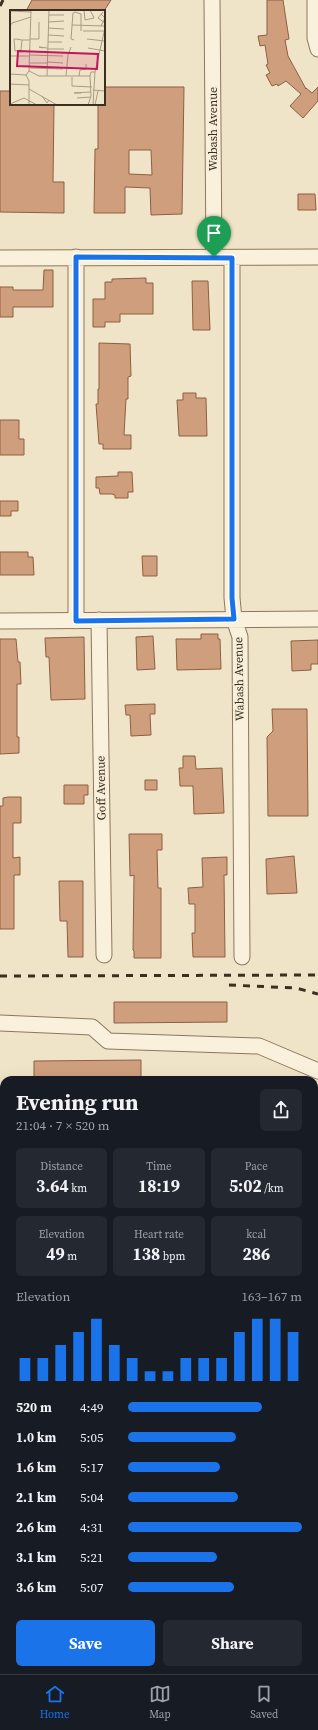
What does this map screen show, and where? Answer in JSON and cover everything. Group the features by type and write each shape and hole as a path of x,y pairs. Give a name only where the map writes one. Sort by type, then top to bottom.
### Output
{"street":[{"name":"Wabash Avenue","path":"212,0 214,257"},
{"path":"315,0 315,38 318,49"},
{"path":"76,257 76,621"},
{"path":"0,258 318,257"},
{"name":"Wabash Avenue","path":"232,258 232,598 234,619 240,637 242,957"},
{"path":"0,621 318,619"},
{"name":"Goff Avenue","path":"99,620 104,955"},
{"path":"0,1023 92,1027 108,1041 259,1046 318,1070"}],"building":[{"path":"32,0 111,0 105,10 27,10"},
{"path":"267,0 283,0 289,39 285,40 288,56 306,89 312,93 318,87 318,101 303,118 290,106 301,94 286,81 278,86 277,84 272,86 266,75 270,73 266,65 268,64 265,45 260,46 258,36 267,35"},
{"path":"105,87 184,87 182,214 151,215 150,188 125,187 125,213 94,213 95,149 98,149 98,105 105,105","holes":["129,150 151,150 152,175 129,174"]},
{"path":"0,91 10,91 10,105 54,105 53,182 64,182 64,213 0,212"},
{"path":"298,194 315,194 316,210 298,210"},
{"path":"44,270 53,270 53,307 13,307 13,317 0,317 0,287 13,287 13,290 43,290"},
{"path":"146,278 146,283 153,283 153,314 120,314 120,322 105,322 105,327 93,327 93,299 105,299 105,282 112,282 112,279"},
{"path":"192,281 208,281 210,330 193,330"},
{"path":"99,343 130,344 131,376 128,377 128,399 126,399 124,435 131,435 131,449 103,449 103,444 99,444 96,404 98,404 99,389"},
{"path":"183,393 196,393 196,398 206,398 207,436 179,436 177,400 183,400"},
{"path":"0,420 19,420 19,439 24,439 24,455 0,455"},
{"path":"118,472 132,472 133,492 128,492 128,498 115,498 115,495 112,494 100,494 99,488 96,488 96,477 118,476"},
{"path":"0,501 18,501 18,511 11,511 11,516 0,516"},
{"path":"0,552 28,552 28,557 33,557 34,575 0,575"},
{"path":"142,556 157,556 157,576 143,576"},
{"path":"201,634 218,634 218,639 220,639 221,669 177,670 176,639 201,639"},
{"path":"153,636 155,669 137,670 136,637"},
{"path":"84,637 85,699 51,700 49,657 46,657 45,638"},
{"path":"0,639 16,639 18,662 20,662 21,684 17,684 17,737 19,737 19,753 0,754"},
{"path":"318,640 318,664 311,664 311,670 292,671 291,641"},
{"path":"155,704 155,714 150,714 151,735 131,736 130,715 126,715 125,705"},
{"path":"272,709 307,709 308,816 268,816 267,737 273,731"},
{"path":"183,756 195,756 196,769 222,768 224,813 194,814 193,786 180,786 179,768 183,768"},
{"path":"145,780 157,780 157,790 145,790"},
{"path":"64,785 88,785 88,795 84,795 84,804 64,804"},
{"path":"21,797 21,823 13,823 13,858 20,857 20,875 14,875 14,929 0,929 0,806 3,806 3,798"},
{"path":"129,834 162,834 162,850 157,850 158,888 161,888 161,958 134,958 134,875 130,876"},
{"path":"294,856 297,893 267,894 266,859"},
{"path":"227,857 227,875 224,875 225,957 193,957 192,933 195,933 195,904 189,904 188,888 203,887 202,858"},
{"path":"59,881 83,881 83,957 68,957 67,921 60,921"},
{"path":"114,1002 227,1002 227,1022 114,1023"},
{"path":"141,1060 141,1076 34,1076 34,1061"}],"railway":[{"path":"0,6 3,0"},
{"path":"0,976 318,975"},
{"path":"229,985 296,988 318,994"}],"route":[{"path":"76,257 214,257 232,258 232,598 234,619 76,621 76,257"}]}
